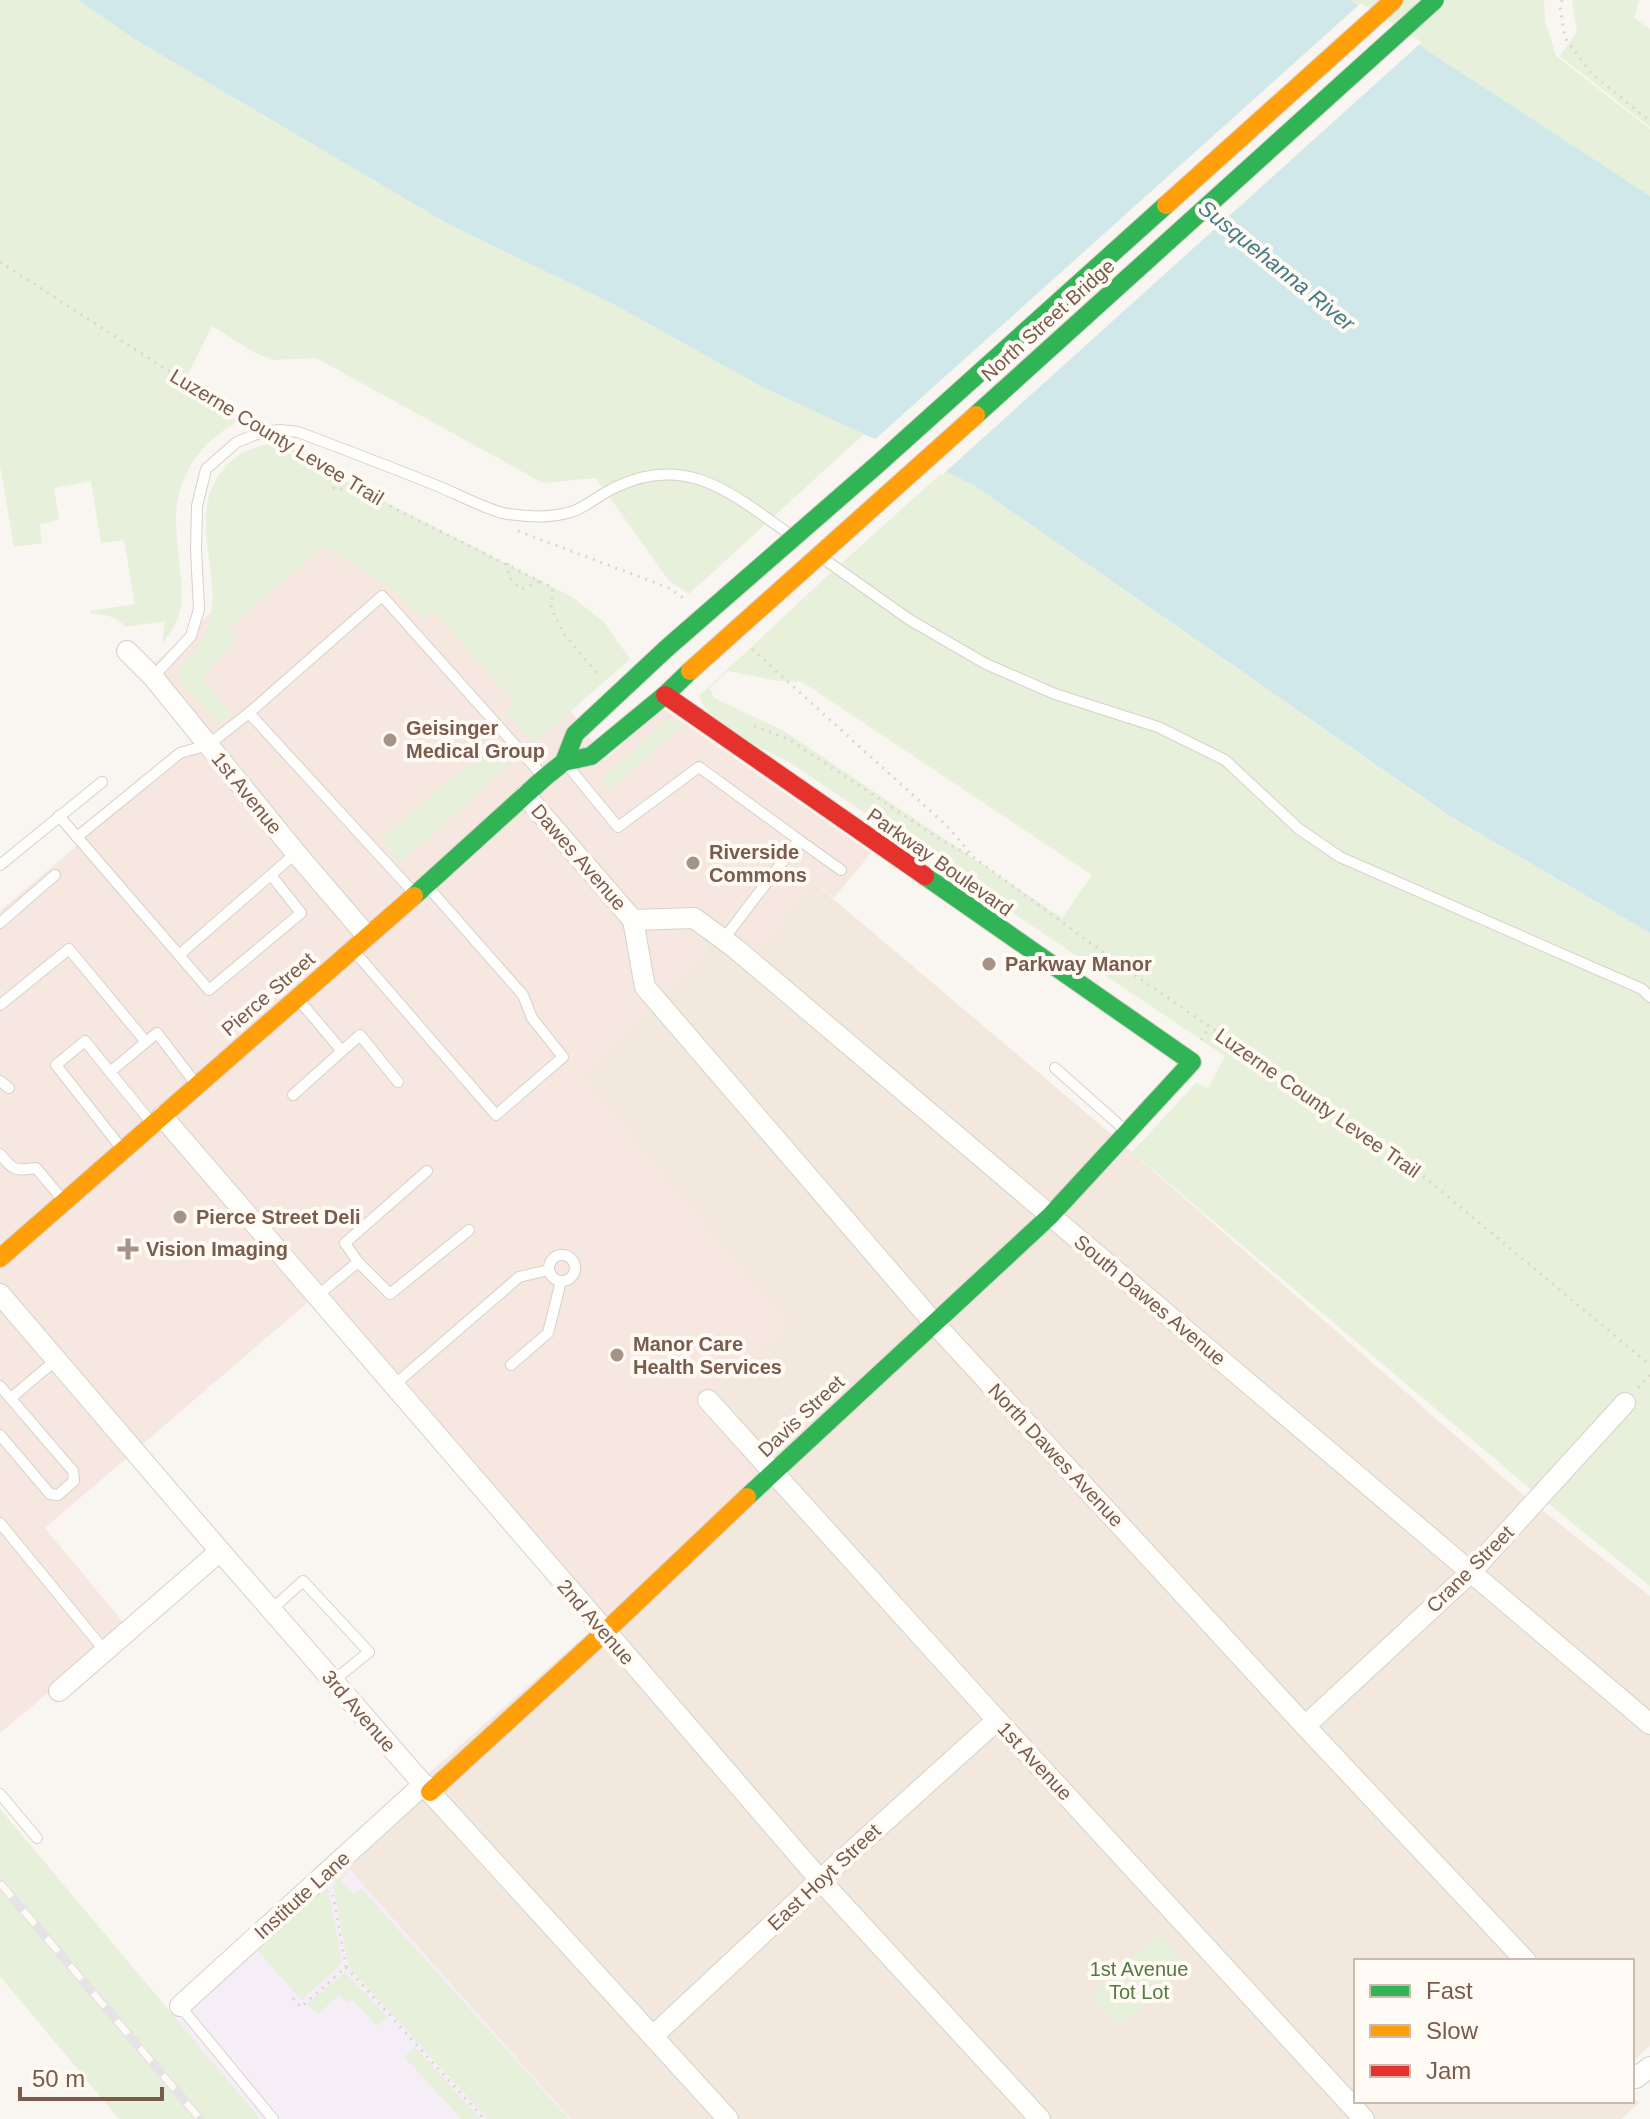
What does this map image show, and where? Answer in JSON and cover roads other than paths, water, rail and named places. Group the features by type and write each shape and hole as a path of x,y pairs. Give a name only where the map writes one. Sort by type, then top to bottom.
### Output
{"main road":[{"name":"North Street Bridge","path":"667,648 878,464 1394,0"},
{"name":"North Street Bridge","path":"690,671 1435,0"},
{"name":"Pierce Street","path":"564,762 575,734 667,648"},
{"name":"Pierce Street","path":"0,1258 544,778 564,762 591,756 690,671"},
{"name":"Parkway Boulevard","path":"665,695 1192,1062"},
{"name":"Davis Street","path":"427,1788 605,1632 1050,1216 1192,1062"}],"street":[{"name":"1st Avenue","path":"127,651 153,677 296,853 360,943"},
{"name":"Dawes Avenue","path":"525,795 633,920"},
{"name":"South Dawes Avenue","path":"633,920 694,918 723,940 1650,1724"},
{"name":"North Dawes Avenue","path":"633,920 645,987 934,1323 1524,1959"},
{"name":"2nd Avenue","path":"158,1120 317,1296 820,1880 1040,2119"},
{"name":"3rd Avenue","path":"0,1294 427,1788 728,2119"},
{"name":"1st Avenue","path":"708,1400 1364,2119"},
{"name":"Crane Street","path":"1305,1726 1471,1572 1625,1403"},
{"path":"59,1691 220,1551"},
{"name":"East Hoyt Street","path":"653,2036 997,1720"},
{"name":"Institute Lane","path":"180,2006 427,1788"},
{"path":"1634,2076 1636,2078 1650,2067"}],"lane":[{"path":"153,677 191,636 199,609 197,506 206,469 237,442 262,432 298,432 505,514 551,516 575,510 634,480 654,474 681,474 710,483 740,500 801,543"},
{"path":"814,552 910,620 986,664 1055,694 1158,727 1225,760 1299,829 1340,857 1642,989 1650,997"},
{"path":"77,837 180,753 208,745 249,713 382,596 544,778"},
{"path":"249,713 523,995 532,1018 563,1057 496,1115 360,943"},
{"path":"564,762 618,827 699,767 841,870"},
{"path":"0,865 102,782"},
{"path":"59,816 209,990 301,913 271,875"},
{"path":"723,940 799,840"},
{"path":"179,955 296,853"},
{"path":"0,923 55,875"},
{"path":"0,1005 69,949 146,1042"},
{"path":"297,998 342,1051"},
{"path":"110,1072 157,1033 197,1085"},
{"path":"293,1095 360,1035 398,1082"},
{"path":"123,1151 56,1065 85,1041 110,1072 158,1120"},
{"path":"1055,1068 1127,1132"},
{"path":"0,1154 12,1169 36,1168 64,1201"},
{"path":"427,1171 345,1243 358,1262 390,1294 469,1230"},
{"path":"563,1254 571,1258 576,1266 574,1274 561,1281 549,1270 555,1256 563,1254"},
{"path":"317,1296 358,1262"},
{"path":"393,1386 519,1277 549,1270"},
{"path":"511,1365 548,1333 561,1281"},
{"path":"11,1398 56,1360"},
{"path":"0,1386 73,1471 74,1481 58,1495 50,1494 0,1435"},
{"path":"0,1523 105,1651"},
{"path":"271,1610 303,1581 369,1652 333,1681"},
{"path":"0,1794 37,1838"},
{"path":"180,2006 273,2119"}],"water":[{"name":"Susquehanna River","path":"78,0 1350,0 1650,196 1650,933 1451,817 972,484 762,387 615,305 448,224 136,40"}],"railway":[{"path":"0,1883 200,2119"}],"place":[{"name":"Geisinger Medical Group","path":"390,740"},
{"name":"Riverside Commons","path":"693,863"},
{"name":"Parkway Manor","path":"989,964"},
{"name":"Pierce Street Deli","path":"180,1217"},
{"name":"Vision Imaging","path":"128,1249"},
{"name":"Manor Care Health Services","path":"617,1355"}],"park label":[{"name":"1st Avenue Tot Lot","path":"1139,1980"}]}
